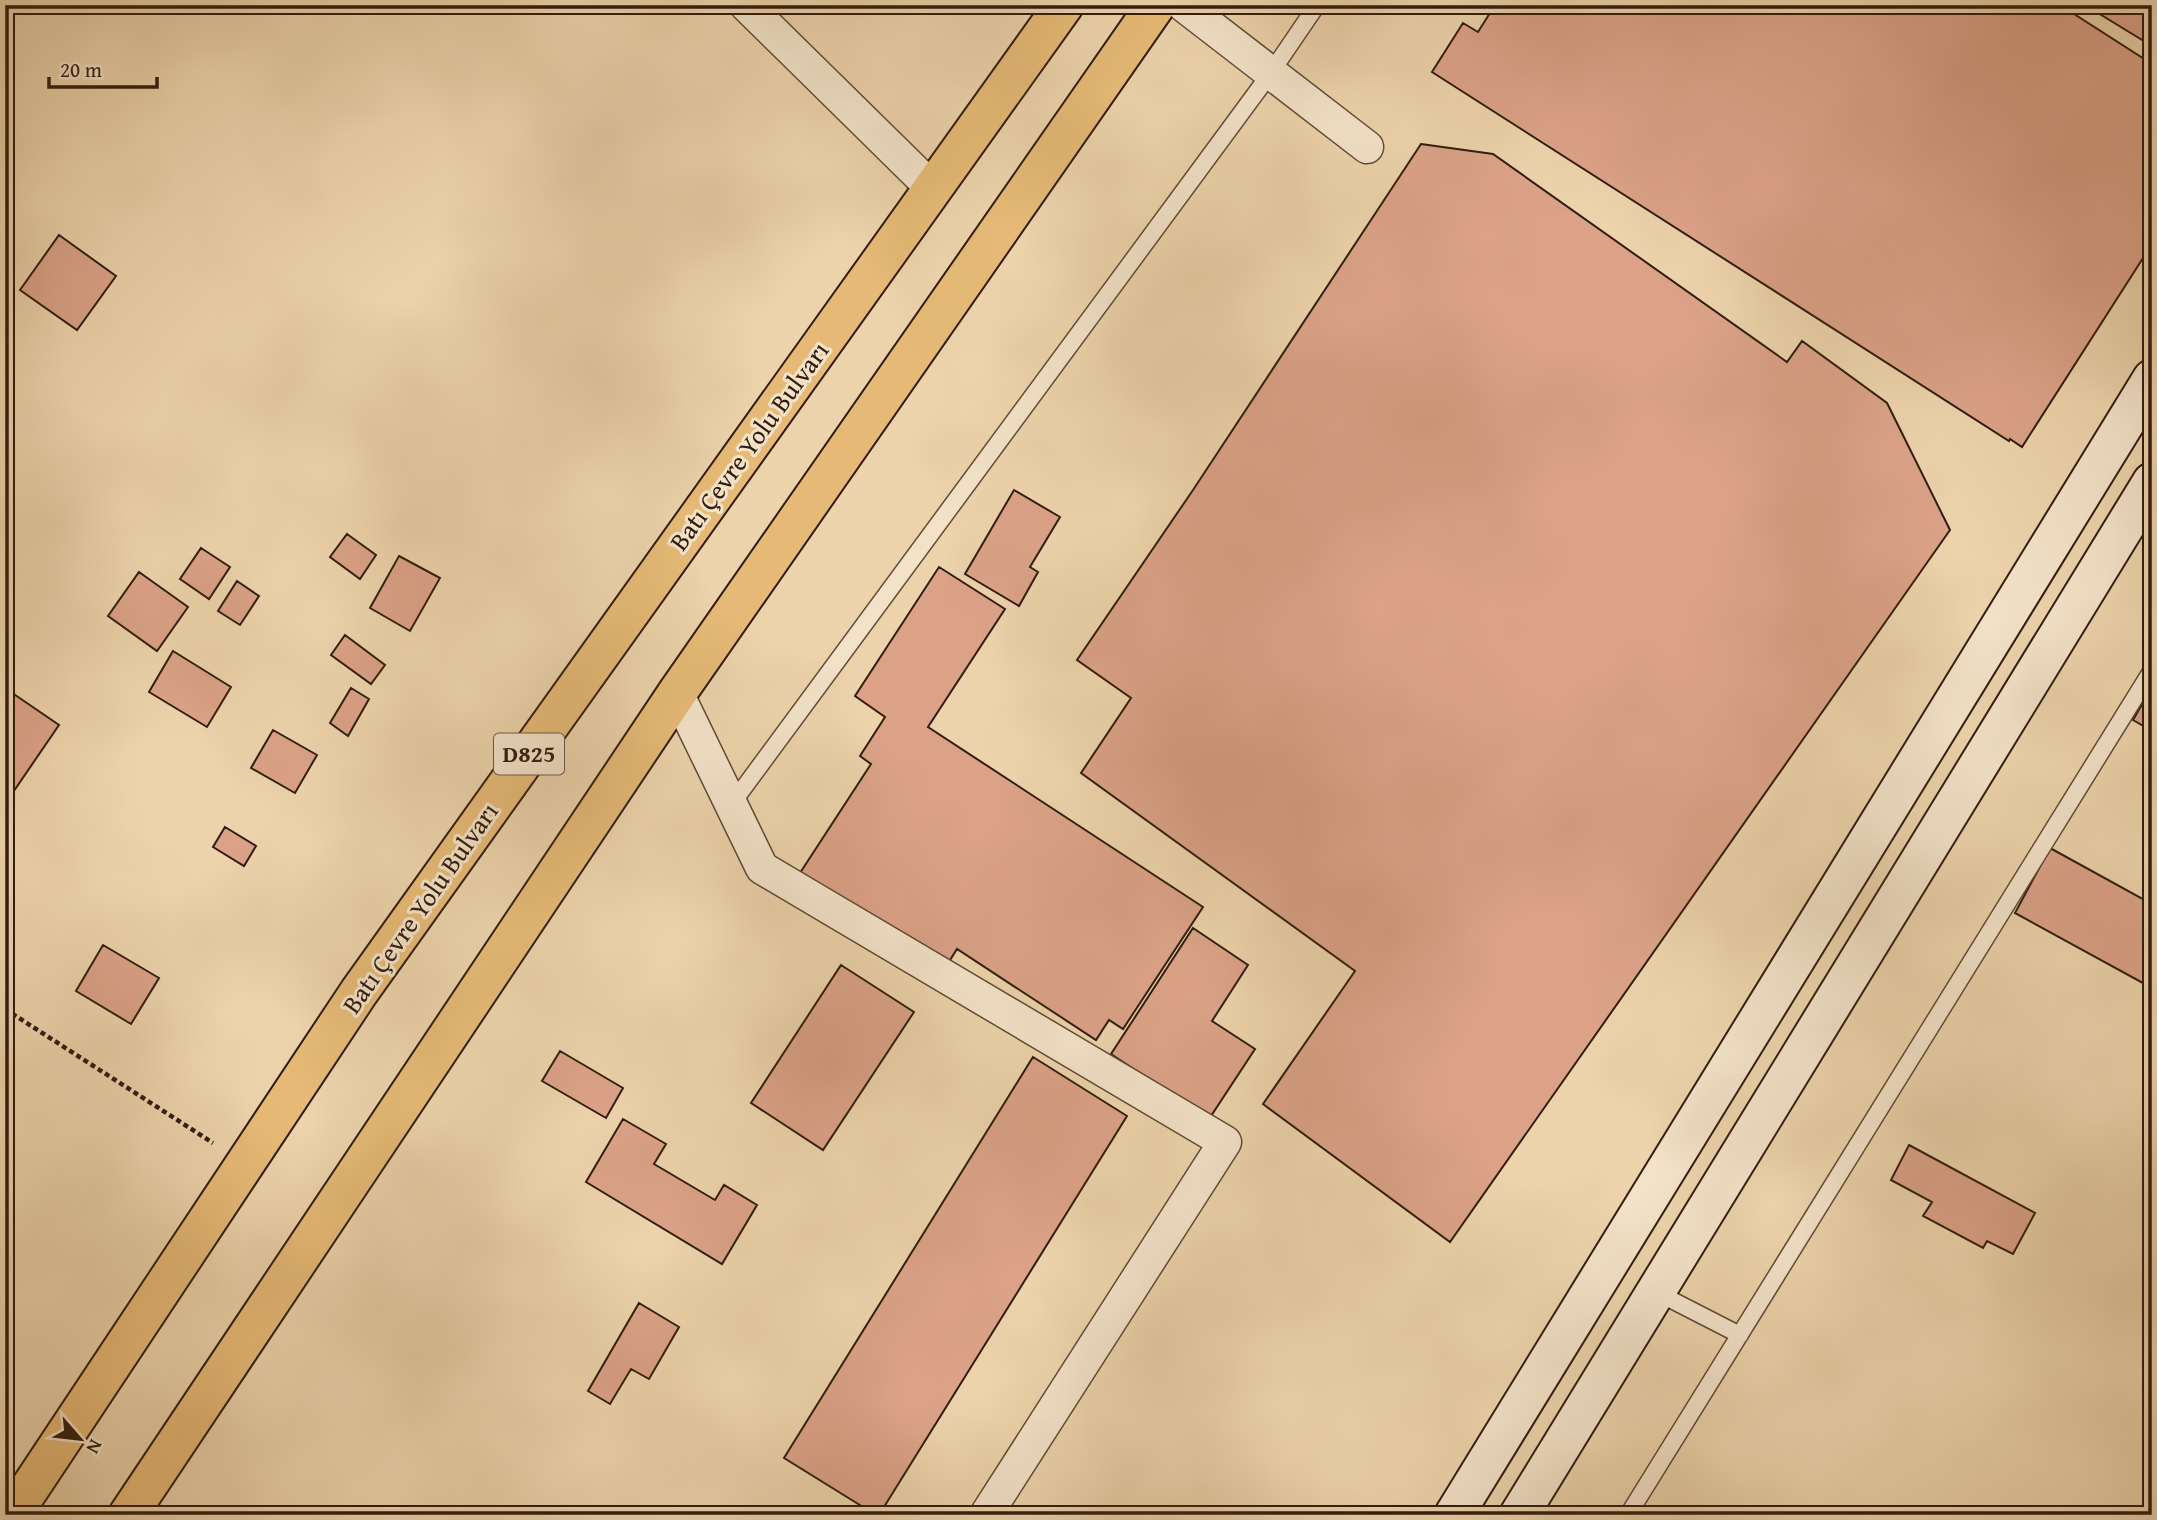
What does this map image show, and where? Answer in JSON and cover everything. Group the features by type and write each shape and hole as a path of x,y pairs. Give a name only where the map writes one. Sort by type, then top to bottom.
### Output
{"highway":[{"name":"Batı Çevre Yolu Bulvarı","path":"12,1515 359,992 1064,5"},
{"path":"128,1515 677,693 1156,5"}],"main road":[{"path":"1454,1515 2152,379"},
{"path":"1519,1515 2152,482"}],"street":[{"path":"746,5 933,189"},
{"path":"1183,5 1367,147"},
{"path":"677,693 762,868 1226,1142 986,1515"}],"lane":[{"path":"731,804 1270,74 1317,5"},
{"path":"1628,1515 2152,670"},
{"path":"1656,1292 1740,1335"}],"path":[{"path":"5,1009 246,1163"}],"building":[{"path":"1495,5 2060,5 2152,64 2152,244 2022,447 1432,72 1463,23 1478,32"},
{"path":"2085,5 2152,5 2152,46"},
{"path":"1421,144 1493,154 1787,362 1802,341 1887,403 1950,530 1450,1242 1263,1104 1355,971 1081,773 1131,698 1077,660 1193,490"},
{"path":"59,235 116,276 77,330 20,290"},
{"path":"1014,490 1060,517 1030,567 1038,572 1019,606 965,574"},
{"path":"347,534 376,555 360,579 330,557"},
{"path":"201,548 230,567 209,599 180,579"},
{"path":"399,556 440,578 410,631 370,608"},
{"path":"939,567 1005,609 928,727 1203,907 1123,1029 1109,1020 1096,1040 957,949 945,968 800,873 871,764 860,756 885,717 855,696"},
{"path":"139,572 188,607 157,651 108,616"},
{"path":"237,581 259,596 240,625 218,611"},
{"path":"345,635 385,665 371,684 331,655"},
{"path":"173,651 231,687 207,727 149,692"},
{"path":"2152,687 2152,731 2133,720"},
{"path":"5,688 59,725 5,804"},
{"path":"351,688 369,699 348,736 330,723"},
{"path":"273,730 317,755 295,793 251,768"},
{"path":"225,827 256,846 244,866 213,847"},
{"path":"2050,848 2152,904 2152,988 2015,913"},
{"path":"1193,928 1248,965 1212,1021 1255,1049 1209,1119 1111,1054"},
{"path":"103,945 159,978 131,1024 76,991"},
{"path":"841,965 914,1012 823,1150 751,1103"},
{"path":"560,1051 623,1088 606,1118 542,1081"},
{"path":"1033,1057 1127,1116 879,1515 876,1515 784,1458"},
{"path":"623,1119 666,1144 654,1164 715,1200 724,1185 757,1205 722,1264 586,1182"},
{"path":"1909,1145 2035,1213 2013,1254 1987,1241 1983,1248 1923,1216 1932,1202 1891,1180"},
{"path":"639,1303 679,1327 649,1379 631,1369 610,1404 588,1391"}]}
